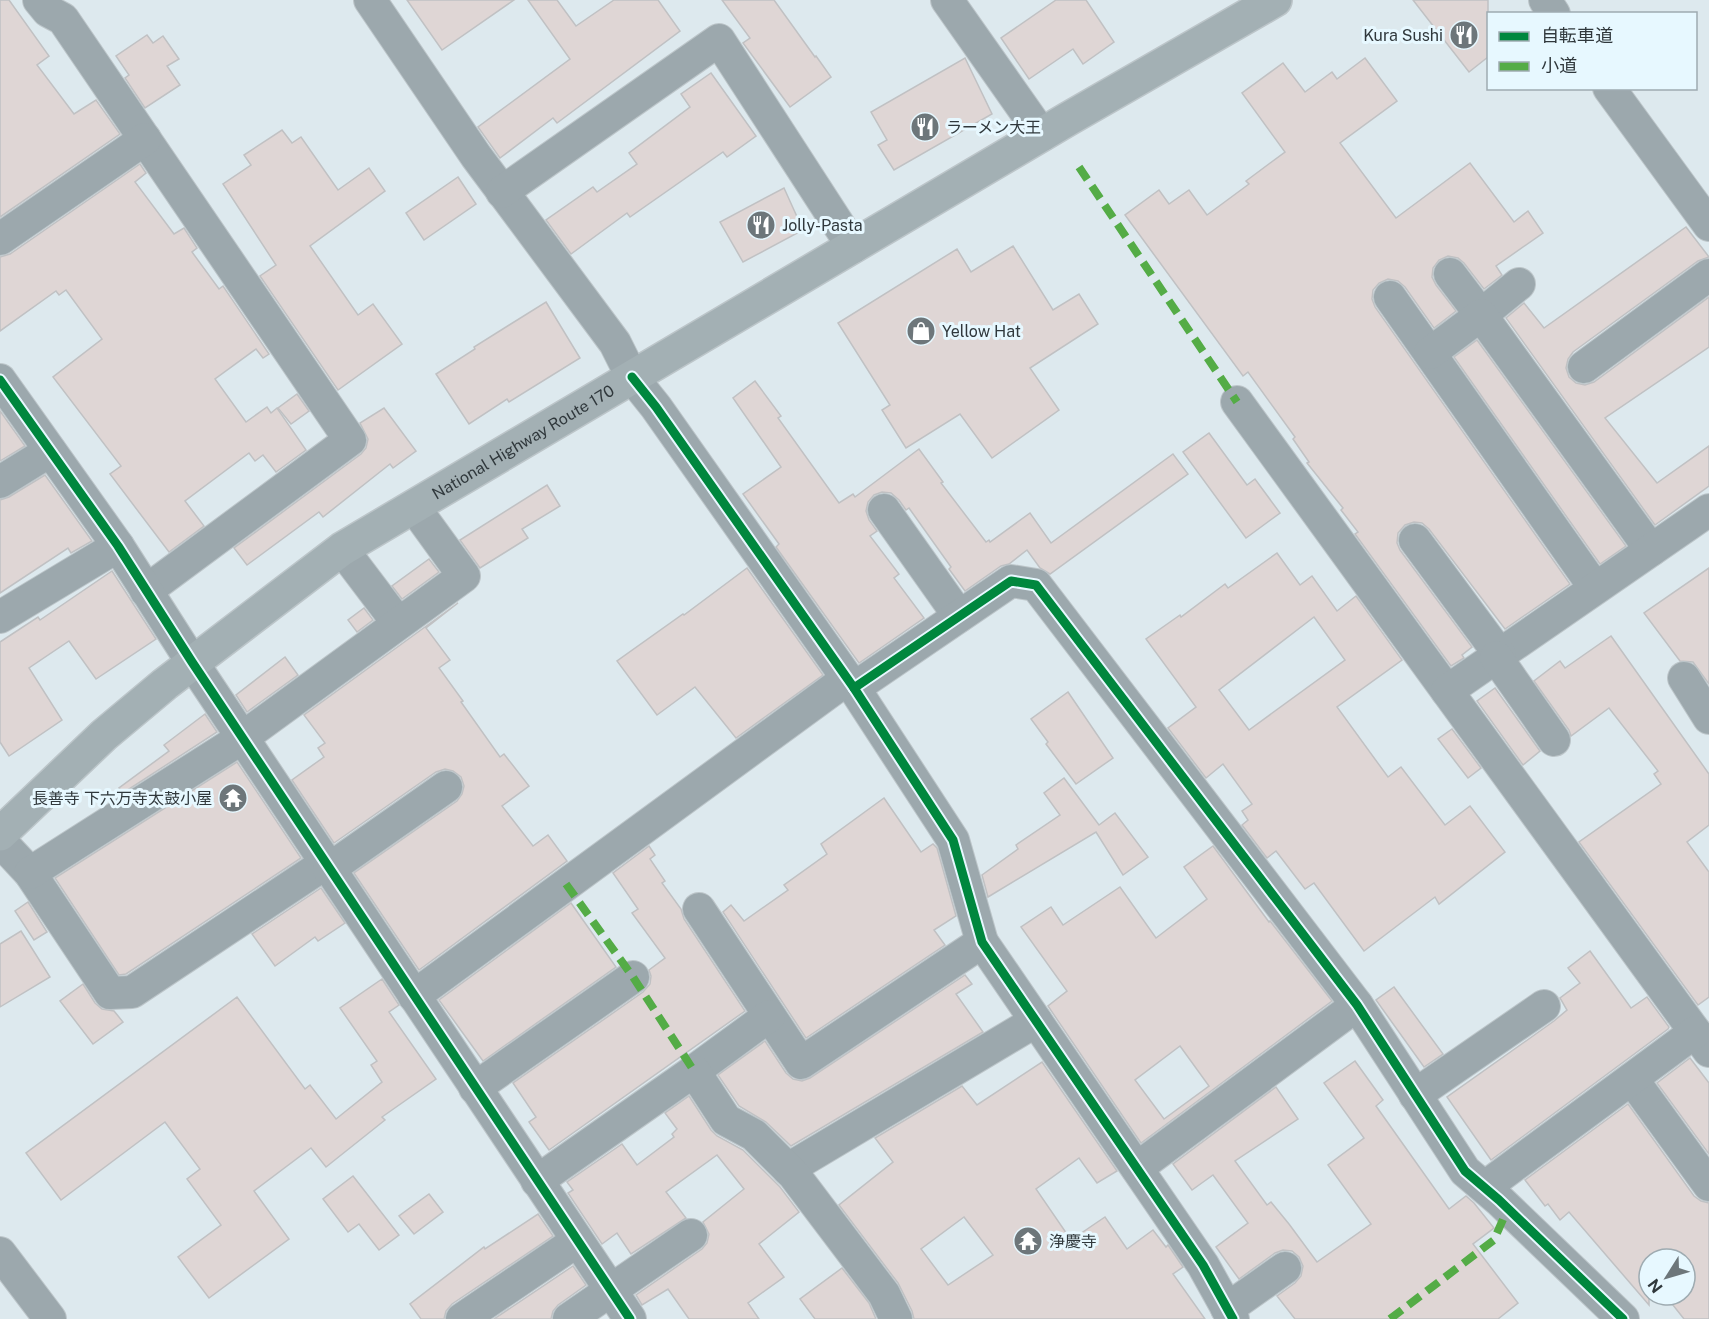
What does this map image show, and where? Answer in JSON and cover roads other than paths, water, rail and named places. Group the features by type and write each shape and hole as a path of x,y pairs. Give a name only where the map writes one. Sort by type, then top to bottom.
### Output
{"highway":[{"name":"National Highway Route 170","path":"0,834 104,735 192,662 342,549 1042,135 1275,0"}],"street":[{"path":"39,0 48,11 63,19 350,440 146,591"},
{"path":"370,0 476,156 615,343 632,377 656,407 850,684 953,840 982,942 1203,1265 1230,1314 1285,1269"},
{"path":"947,0 1042,135"},
{"path":"502,192 719,40 853,247"},
{"path":"1610,90 1709,225"},
{"path":"0,239 145,139"},
{"path":"1450,274 1651,550"},
{"path":"1584,367 1709,275"},
{"path":"1430,353 1519,284"},
{"path":"1390,297 1595,588"},
{"path":"0,380 118,546 242,738 630,1319"},
{"path":"1237,402 1702,1042 1632,1079 1485,1187"},
{"path":"0,482 50,451"},
{"path":"30,873 242,738 464,576 414,507"},
{"path":"884,510 959,616"},
{"path":"1447,691 1709,510"},
{"path":"1414,540 1498,656 1554,740"},
{"path":"0,616 118,546"},
{"path":"342,549 398,623"},
{"path":"414,996 850,684 1011,581 1036,585 1357,1005 1465,1171 1485,1187 1623,1319"},
{"path":"1684,678 1709,718"},
{"path":"0,840 30,873 110,993 132,992 446,787"},
{"path":"699,909 801,1063 982,942"},
{"path":"475,1089 633,977"},
{"path":"1137,1168 1357,1005"},
{"path":"1415,1095 1544,1006"},
{"path":"537,1181 769,1016"},
{"path":"788,1169 1036,1021"},
{"path":"694,1071 726,1120 754,1135 788,1169 884,1294 896,1319"},
{"path":"1632,1079 1709,1185"},
{"path":"569,1319 691,1234"},
{"path":"462,1319 577,1241"},
{"path":"0,1253 50,1319"}],"place":[{"name":"Kura Sushi","path":"1464,35"},
{"name":"ラーメン大王","path":"925,127"},
{"name":"Jolly-Pasta","path":"761,225"},
{"name":"Yellow Hat","path":"921,331"},
{"name":"長善寺 下六万寺太鼓小屋","path":"233,798"},
{"name":"浄慶寺","path":"1028,1241"}]}
